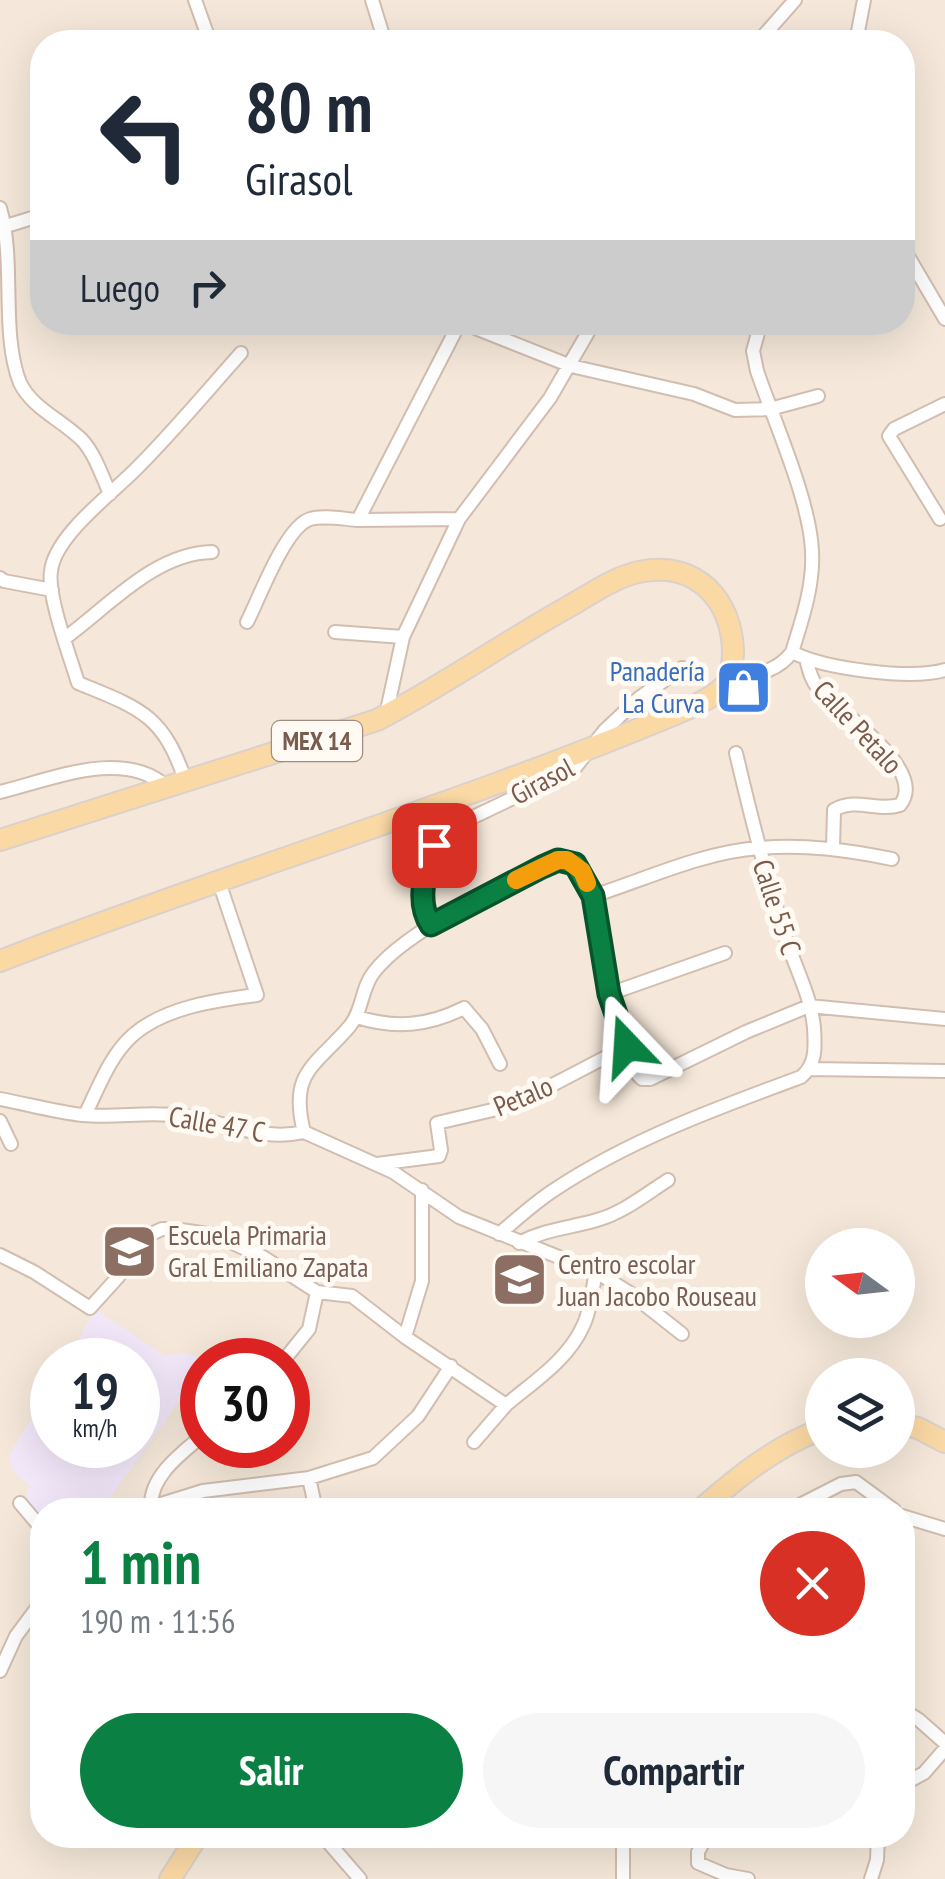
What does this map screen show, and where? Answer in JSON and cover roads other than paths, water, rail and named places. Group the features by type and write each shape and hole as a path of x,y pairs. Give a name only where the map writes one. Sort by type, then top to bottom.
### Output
{"main road":[{"name":"MEX 14","path":"0,840 386,715 608,584 644,571 675,572 701,582 722,601 732,628 733,659 728,682"},
{"path":"0,961 590,747 709,698 728,682"},
{"path":"915,1427 945,1442"},
{"path":"714,1498 757,1462 805,1437"},
{"path":"170,1879 190,1848"}],"street":[{"path":"195,0 206,30"},
{"path":"372,0 381,30"},
{"path":"769,30 795,0"},
{"path":"858,30 864,0"},
{"path":"0,208 6,226 9,327 20,383 29,398 85,442 110,494"},
{"path":"6,226 30,219"},
{"path":"915,268 945,319"},
{"path":"358,520 453,335"},
{"path":"493,335 571,366 694,394 736,410 770,408 818,396"},
{"path":"386,715 403,637 459,518 571,366 587,335"},
{"path":"728,682 784,664 792,652 809,585 812,552 805,512 753,351 757,335"},
{"path":"0,792 111,768 150,773 175,783 174,747 162,729 144,713 78,683 52,590 51,569 58,551 150,456 241,353"},
{"path":"940,518 890,434 945,404"},
{"path":"247,622 300,524 314,518 459,518"},
{"path":"65,638 170,560 193,552 212,552"},
{"path":"1,581 52,590"},
{"path":"336,632 403,637"},
{"path":"792,652 806,659 874,673 932,674 945,670"},
{"name":"Calle Petalo","path":"806,659 817,687 896,763 906,778 907,796 900,805 889,808 847,803 834,810 833,848"},
{"name":"Girasol","path":"431,925 423,908 423,894 434,845 446,830 574,768 639,698 682,668"},
{"name":"Calle 55 C","path":"736,753 758,848 814,1025 812,1065"},
{"path":"593,896 710,858 758,848 833,848 892,858"},
{"path":"304,1132 297,1098 302,1080 356,1018 372,974 408,940 431,925 558,860 575,864 593,896 609,994 642,1079 650,1079 809,1006 945,1018"},
{"path":"84,1115 131,1036 146,1026 210,1001 257,995 218,879"},
{"path":"609,994 724,953"},
{"path":"356,1018 412,1025 464,1008 482,1029 500,1064"},
{"name":"Petalo","path":"376,1164 439,1156 436,1124 514,1105 627,1046"},
{"path":"498,1234 550,1192 583,1172 689,1119 802,1077 812,1065 945,1071"},
{"name":"Calle 47 C","path":"0,1099 84,1115 161,1113 252,1132 304,1132 376,1164 422,1190 452,1213 596,1272 682,1334"},
{"path":"0,1121 11,1144"},
{"path":"519,1242 537,1233 618,1212 668,1180"},
{"path":"405,1337 422,1281 422,1190"},
{"path":"0,1255 90,1308 118,1277 140,1240 162,1229 215,1235 263,1257 317,1292 352,1296 506,1405"},
{"path":"474,1442 506,1405 555,1364 580,1334 596,1272"},
{"path":"302,1338 309,1329 317,1292"},
{"path":"182,1498 229,1486 309,1478 356,1466 386,1448 418,1416 451,1366"},
{"path":"151,1498 165,1472 180,1457"},
{"path":"309,1478 313,1498"},
{"path":"814,1498 841,1484 856,1482 878,1498"},
{"path":"20,1503 30,1515"},
{"path":"915,1520 945,1529"},
{"path":"0,1672 16,1636 30,1617"},
{"path":"915,1717 945,1746 924,1773 915,1778"},
{"path":"333,1848 360,1879"},
{"path":"622,1848 623,1879"},
{"path":"700,1848 698,1863 748,1879"},
{"path":"872,1879 877,1848"}],"place":[{"name":"Panadería La Curva","path":"744,687"},
{"name":"Escuela Primaria Gral Emiliano Zapata","path":"129,1251"},
{"name":"Centro escolar Juan Jacobo Rouseau","path":"519,1280"}]}
